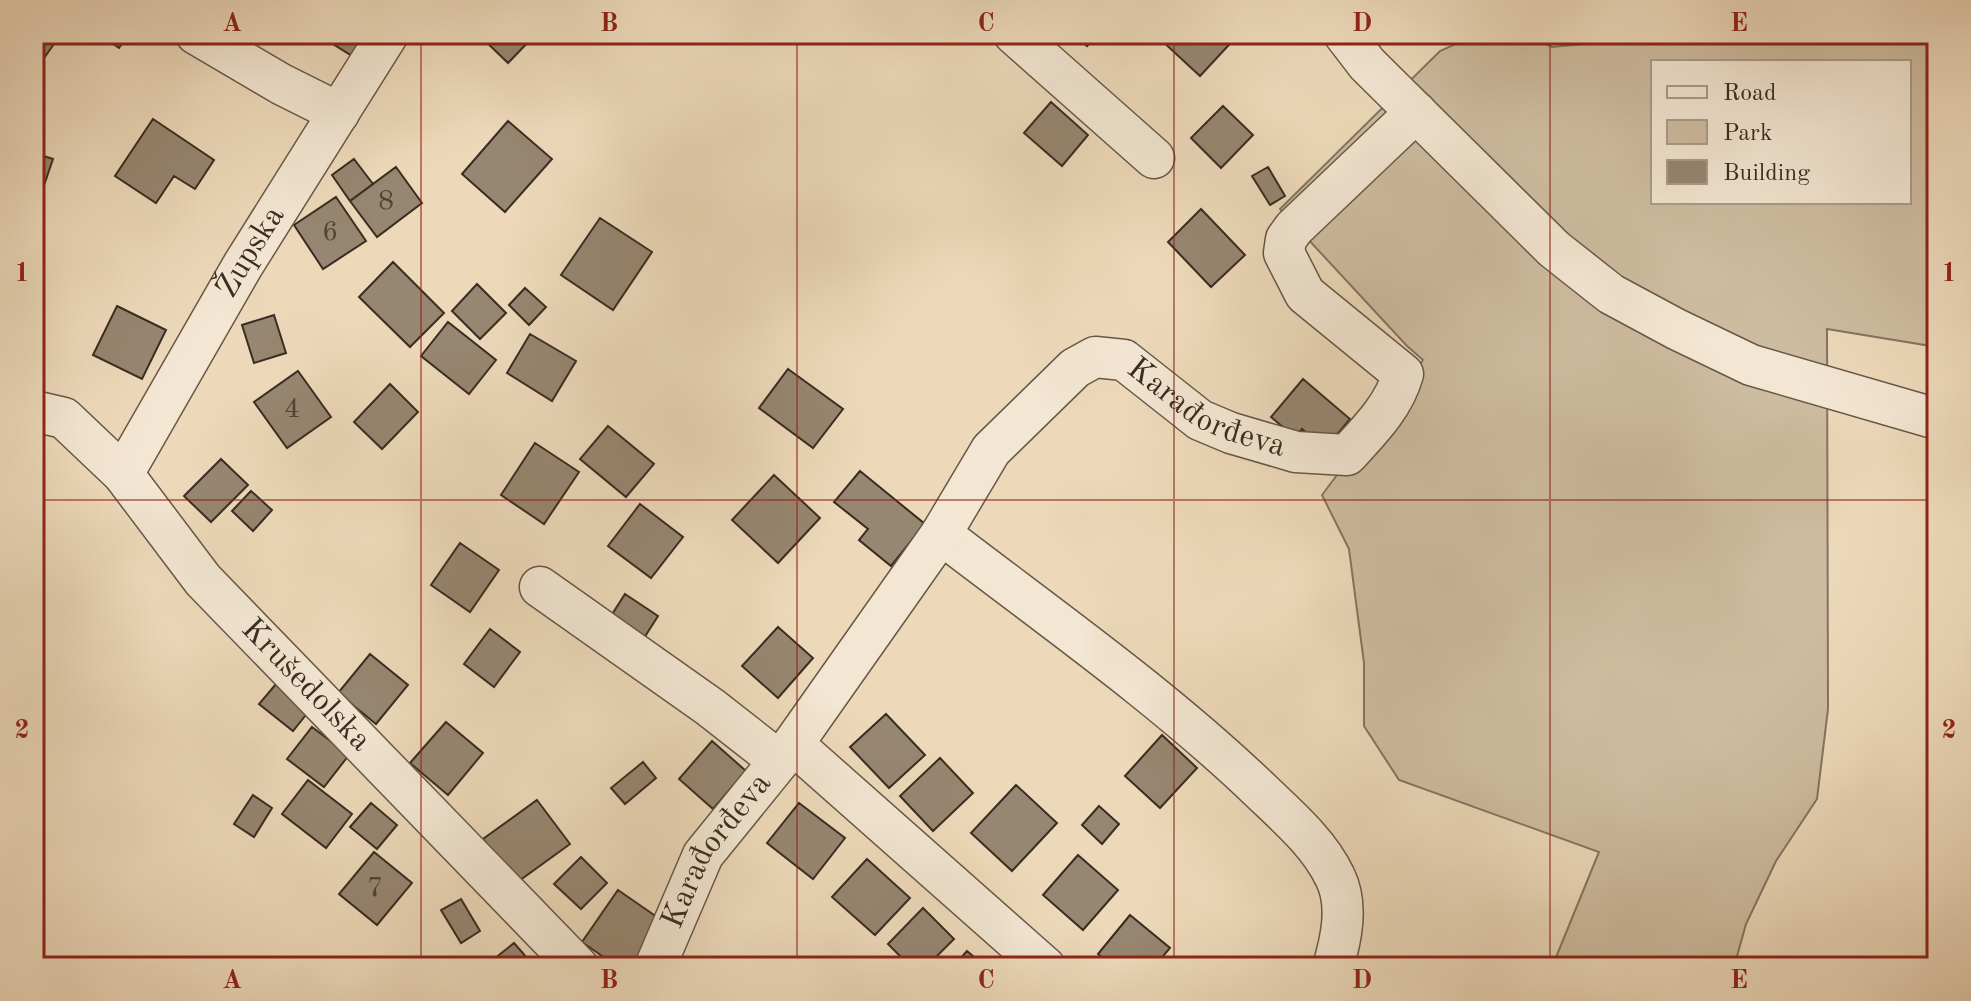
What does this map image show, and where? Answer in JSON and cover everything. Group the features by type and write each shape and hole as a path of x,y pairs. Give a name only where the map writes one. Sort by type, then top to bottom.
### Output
{"street":[{"path":"196,34 281,84 339,113"},
{"name":"Župska","path":"123,474 243,265 388,34"},
{"path":"1014,34 1154,158"},
{"path":"1344,34 1367,64 1554,249 1611,294 1751,365 1937,419"},
{"name":"Karađorđeva","path":"655,967 703,855 786,752 941,534 991,450 1075,368 1095,357 1124,360 1200,420 1231,433 1296,452 1347,455 1378,421 1398,390 1403,374 1305,294 1284,253 1286,239 1316,206 1416,112"},
{"name":"Krušedolska","path":"34,411 64,418 123,474 203,580 578,967"},
{"path":"941,534 1212,744 1306,834 1336,879 1342,909 1342,938 1333,967"},
{"path":"540,587 710,707 786,752"},
{"name":"Karađorđeva","path":"786,752 1045,967"}],"green space":[{"path":"1477,34 1524,34 1552,47 1604,42 1609,34 1937,34 1937,347 1827,329 1828,709 1817,799 1776,861 1746,924 1734,967 1552,967 1599,852 1399,780 1364,726 1364,663 1349,549 1322,495 1423,360 1280,209 1440,51"}],"building":[{"path":"34,34 61,34 44,58 34,51"},
{"path":"98,34 129,34 119,48"},
{"path":"323,34 376,34 360,61 322,37"},
{"path":"478,34 536,34 508,63"},
{"path":"1073,34 1098,34 1087,46"},
{"path":"1166,34 1239,34 1200,76 1161,40"},
{"path":"1051,102 1088,135 1062,166 1024,133"},
{"path":"1223,106 1253,135 1221,168 1191,138"},
{"path":"153,119 214,160 195,189 174,176 156,203 115,176"},
{"path":"508,121 552,159 505,212 462,174"},
{"path":"34,153 53,159 35,212 34,211"},
{"path":"354,159 373,184 350,201 332,175"},
{"path":"396,167 422,203 377,237 350,201"},
{"path":"1268,167 1285,196 1270,205 1252,176"},
{"path":"336,197 366,241 323,269 294,225"},
{"path":"1201,209 1245,255 1211,287 1168,242"},
{"path":"600,218 652,252 613,310 561,275"},
{"path":"393,262 444,313 410,347 359,297"},
{"path":"477,284 506,313 480,339 452,311"},
{"path":"525,288 546,307 529,325 509,305"},
{"path":"117,306 166,330 142,379 93,355"},
{"path":"274,315 286,353 254,363 242,325"},
{"path":"448,322 496,360 469,394 421,356"},
{"path":"530,334 576,361 552,401 507,373"},
{"path":"788,369 843,409 813,448 759,408"},
{"path":"298,371 331,417 287,448 254,402"},
{"path":"1303,379 1350,419 1325,449 1302,429 1295,437 1271,417"},
{"path":"390,384 418,412 382,449 354,422"},
{"path":"608,426 654,464 626,497 580,459"},
{"path":"535,443 579,472 544,524 501,495"},
{"path":"221,459 248,485 211,522 184,496"},
{"path":"860,471 925,524 891,566 859,540 868,529 834,502"},
{"path":"774,475 820,518 778,563 732,520"},
{"path":"251,491 272,510 253,531 232,511"},
{"path":"640,504 683,537 651,578 608,546"},
{"path":"460,543 499,570 470,612 431,585"},
{"path":"625,594 658,616 644,638 611,616"},
{"path":"778,627 813,658 778,698 742,666"},
{"path":"490,629 520,652 494,687 464,664"},
{"path":"370,654 408,685 376,724 338,693"},
{"path":"276,684 309,711 293,731 259,704"},
{"path":"886,714 925,755 889,788 850,747"},
{"path":"446,722 483,753 448,795 410,763"},
{"path":"312,727 349,755 324,787 287,759"},
{"path":"1162,735 1197,768 1160,808 1125,776"},
{"path":"712,741 746,771 713,809 679,779"},
{"path":"940,758 973,793 933,831 900,796"},
{"path":"643,762 656,778 625,804 611,788"},
{"path":"308,780 352,814 326,848 282,814"},
{"path":"1016,785 1057,823 1012,871 971,833"},
{"path":"253,795 272,808 254,837 234,824"},
{"path":"537,800 570,844 516,883 483,839"},
{"path":"371,803 397,825 377,849 350,827"},
{"path":"799,803 845,838 813,879 767,843"},
{"path":"1099,806 1119,824 1102,844 1082,825"},
{"path":"374,852 412,883 377,925 339,894"},
{"path":"1078,855 1118,890 1083,930 1043,895"},
{"path":"581,857 607,883 581,909 554,884"},
{"path":"867,859 910,898 875,935 832,897"},
{"path":"618,890 667,924 636,967 618,967 582,942"},
{"path":"461,899 480,931 461,943 441,910"},
{"path":"923,908 954,939 926,967 911,967 888,944"},
{"path":"1130,915 1170,948 1154,967 1113,967 1098,954"},
{"path":"514,943 535,967 484,967"},
{"path":"967,951 986,967 953,967"}]}
